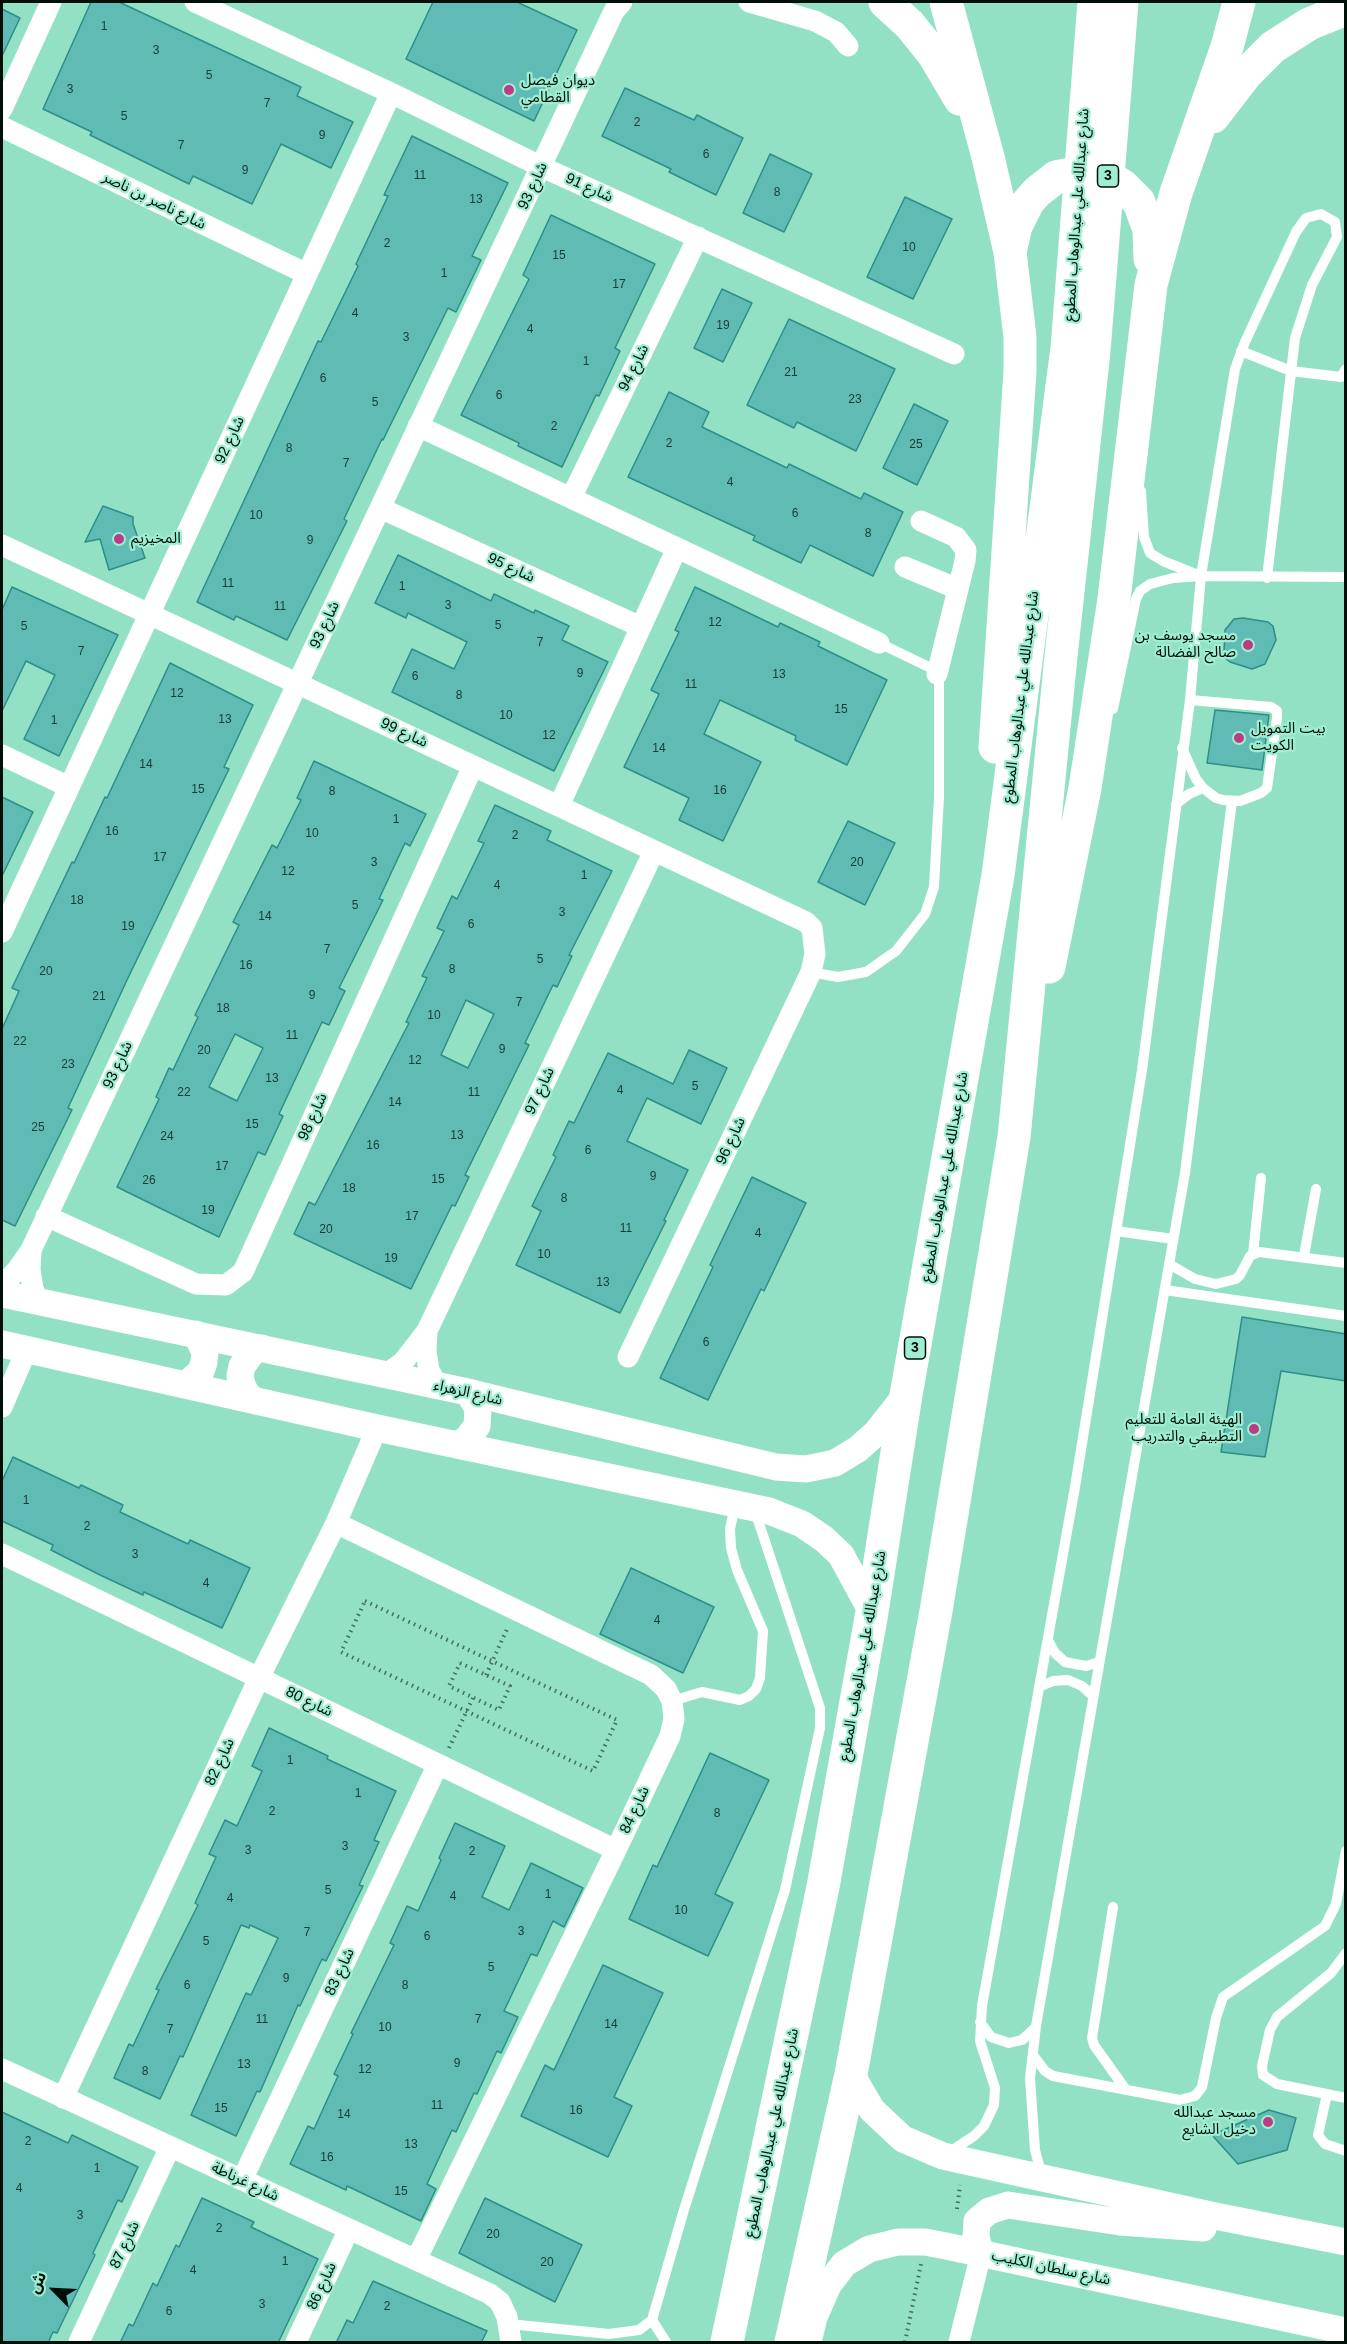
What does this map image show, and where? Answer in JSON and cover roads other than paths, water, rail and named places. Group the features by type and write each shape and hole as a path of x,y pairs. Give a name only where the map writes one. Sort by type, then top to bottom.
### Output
{"main road":[{"path":"885,2 910,26 934,55 953,84 988,158"},
{"path":"946,2 988,158 1010,252 1020,337 1020,371 996,728 994,796 998,875"},
{"name":"شارع عبدالله علي عبدالوهاب المطوع","path":"791,2343 851,2074 936,1611 1014,1137 1060,666 1081,349 1094,2"},
{"name":"شارع عبدالله علي عبدالوهاب المطوع","path":"727,2343 823,1887 872,1612 906,1395 998,875 1081,349 1122,2"},
{"path":"1151,285 1191,145 1227,47 1239,2"},
{"path":"1191,145 1247,73 1273,47 1309,24 1346,9"},
{"path":"1010,252 1016,226 1028,202 1037,192 1056,177 1068,173 1096,173 1122,185 1139,202 1149,230 1151,285 1114,599 1085,788 1014,1137"}],"street":[{"path":"2,109 51,2"},
{"name":"شارع 91","path":"195,2 392,93 542,166 954,354"},
{"name":"شارع 93","path":"2,1286 31,1250 614,11 622,2"},
{"path":"749,2 815,21 836,32 848,46"},
{"name":"شارع 92","path":"2,932 392,93"},
{"name":"شارع ناصر بن ناصر","path":"2,127 307,274"},
{"name":"شارع 94","path":"571,498 698,237"},
{"path":"418,426 879,644"},
{"name":"شارع 95","path":"380,508 641,627"},
{"path":"921,521 956,537 964,545 966,555 937,674"},
{"name":"شارع 99","path":"2,544 806,922"},
{"path":"559,806 678,548"},
{"path":"904,567 958,589"},
{"path":"2,755 69,787"},
{"name":"شارع 98","path":"46,1216 196,1284 226,1285 243,1272 472,766"},
{"name":"شارع 97","path":"386,1374 403,1362 427,1331 654,851"},
{"name":"شارع 96","path":"628,1357 811,972 815,941 812,928 806,922"},
{"name":"شارع 93","path":"31,1250 33,1289 39,1302"},
{"name":"شارع الزهراء","path":"2,1294 437,1385 776,1467 806,1468 835,1463 858,1449 876,1433 906,1395"},
{"name":"شارع 97","path":"427,1331 426,1352 429,1370 437,1385"},
{"path":"186,1385 201,1371 204,1362 205,1352 196,1334"},
{"path":"2,1407 14,1346 377,1428 749,1507 802,1524 824,1539 841,1555 872,1612"},
{"path":"253,1400 246,1393 240,1376 246,1358 253,1351 262,1348"},
{"path":"458,1444 466,1440 477,1426 478,1408 468,1392"},
{"name":"شارع 82","path":"63,2098 259,1678 336,1523 377,1428"},
{"path":"749,1507 758,1490 759,1480 757,1470 750,1461"},
{"path":"336,1523 651,1675 666,1689 672,1701"},
{"name":"شارع 80","path":"2,1554 616,1850"},
{"name":"شارع 84","path":"416,2260 670,1736 674,1719 672,1701"},
{"name":"شارع 83","path":"242,2180 438,1764"},
{"name":"شارع غرناطة","path":"2,2069 489,2294 500,2302 510,2333"},
{"path":"851,2074 872,2110 903,2139 943,2156 1215,2217 1337,2236"},
{"name":"شارع 87","path":"79,2343 170,2147"},
{"path":"959,2343 981,2254 976,2237 977,2221 989,2211 1008,2205 1120,2222 1337,2236"},
{"name":"شارع 86","path":"296,2343 349,2229"},
{"name":"شارع سلطان الكليب","path":"808,2343 814,2318 828,2285 844,2264 868,2249 898,2242 925,2242 1346,2331"}],"lane":[{"path":"943,2156 974,2136 984,2126 994,2105 995,2088 981,2040 980,2021 1077,1475 1142,1070 1190,700 1201,576 1235,369 1240,351 1301,224 1306,218 1322,214 1335,222 1337,237 1306,300 1295,338 1267,578"},
{"path":"1240,351 1291,371 1344,376"},
{"path":"1133,446 1139,471 1144,537 1150,553 1163,561 1201,576"},
{"path":"1110,725 1136,599 1140,591 1150,584 1173,578 1201,576 1346,577"},
{"path":"811,972 838,977 866,972 896,951 926,914 934,887 939,797 939,684 937,674 931,668 879,644"},
{"path":"1182,748 1196,779 1216,798 1240,801 1267,789 1277,711 1271,707 1190,700"},
{"path":"1085,788 1102,753"},
{"path":"1176,804 1189,794 1203,788"},
{"path":"1043,2179 1035,2150 1030,2078 1036,2026 1185,1173 1232,801"},
{"path":"1253,1254 1261,1178"},
{"path":"1304,1256 1316,1189"},
{"path":"1116,1231 1173,1239"},
{"path":"1169,1264 1195,1279 1216,1284 1236,1279 1250,1256 1263,1252 1346,1263"},
{"path":"1165,1290 1346,1316"},
{"path":"510,2333 609,2334 639,2330 652,2320 682,2213 785,1890 820,1728 820,1707 749,1507 733,1515 730,1529 736,1570 763,1631 760,1678 756,1689 749,1696 740,1700 702,1692 672,1701"},
{"path":"1048,1640 1054,1653 1065,1662 1086,1666 1099,1662"},
{"path":"1039,1687 1053,1681 1068,1680 1082,1686 1094,1696"},
{"path":"1033,2055 1045,2071 1053,2076 1180,2100 1189,2099 1200,2092 1216,2018 1223,1997 1325,1926 1336,1904 1346,1851"},
{"path":"1113,1907 1092,2038 1094,2045 1126,2090"},
{"path":"1346,1953 1331,1973 1277,2018 1270,2030 1262,2066 1263,2075 1270,2082 1346,2098"},
{"path":"980,2021 991,2037 1009,2043 1022,2040 1036,2026"},
{"path":"1327,2094 1318,2135 1325,2144 1346,2151"},
{"path":"652,2320 666,2343"}],"place":[{"name":"ديوان فيصل القطامي","path":"509,90"},
{"name":"المخيزيم","path":"119,539"},
{"name":"مسجد يوسف بن صالح الفضالة","path":"1248,645"},
{"name":"بيت التمويل الكويت","path":"1239,738"},
{"name":"الهيئة العامة للتعليم التطبيقي والتدريب","path":"1254,1429"},
{"name":"مسجد عبدالله دخيل الشايع","path":"1268,2122"}]}
